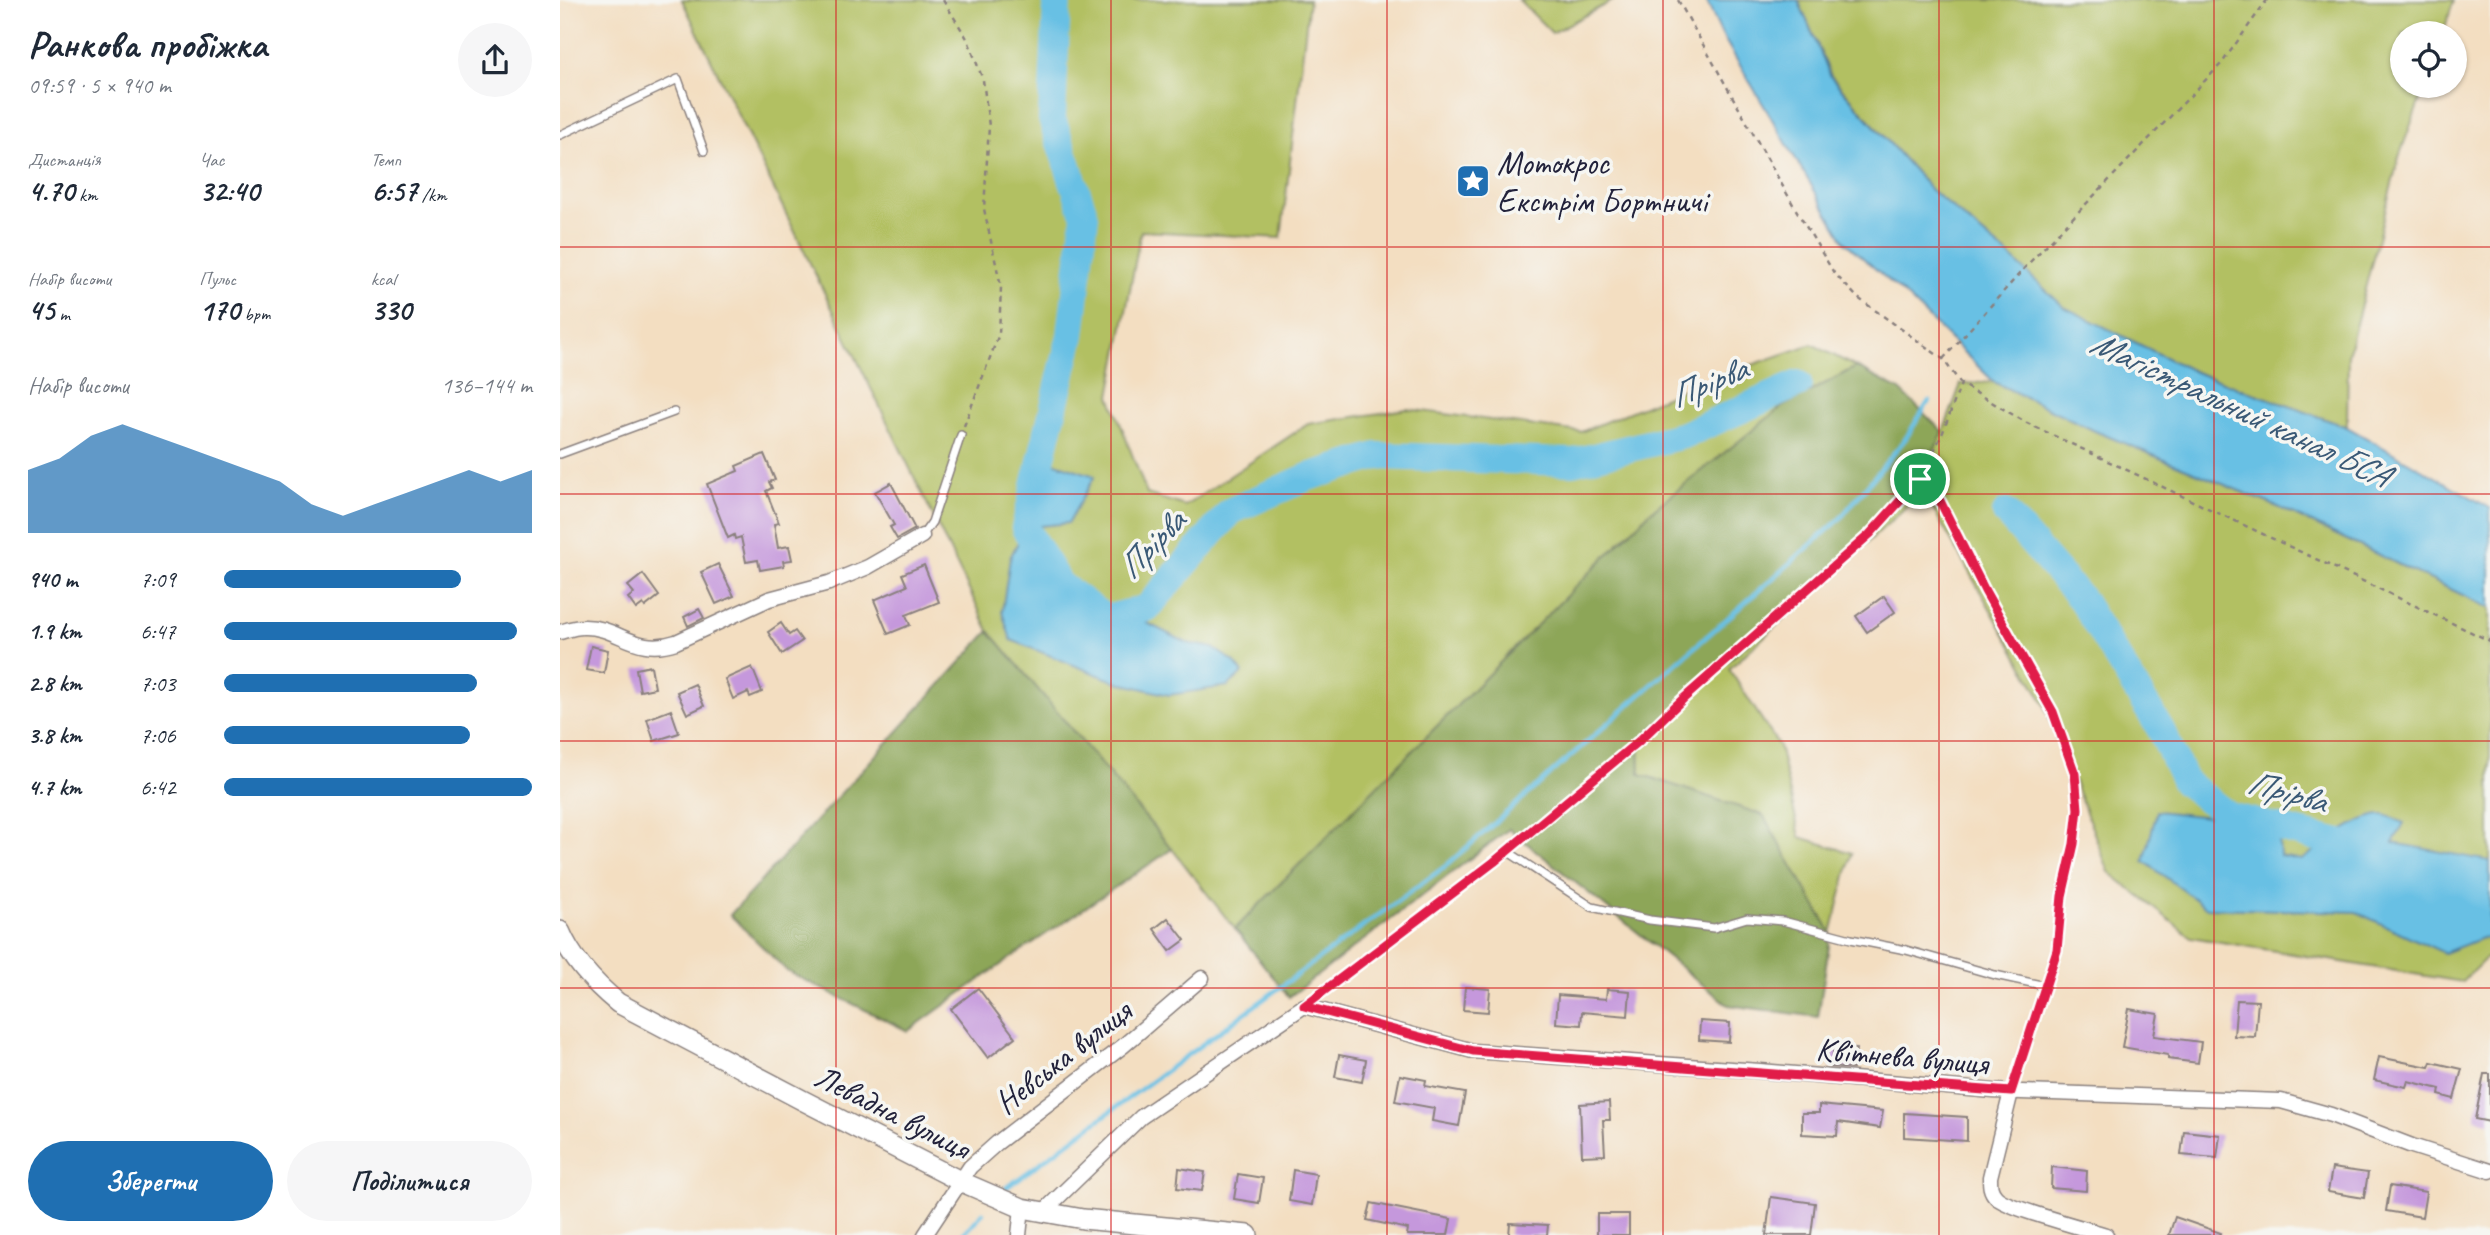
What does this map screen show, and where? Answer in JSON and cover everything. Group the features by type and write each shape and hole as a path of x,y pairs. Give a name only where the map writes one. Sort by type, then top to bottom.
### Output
{"street":[{"path":"560,632 583,627 661,647 769,599 829,583 858,571 922,536"},
{"name":"Левадна вулиця","path":"560,931 584,970 618,1003 962,1182 1022,1209 1160,1227 1248,1235"},
{"name":"Невська вулиця","path":"925,1235 970,1167 1123,1046 1202,978"},
{"path":"1043,1212 1141,1117 1304,1006"},
{"name":"Квітнева вулиця","path":"1304,1006 1473,1051 2011,1092 2281,1101 2331,1115 2412,1146 2490,1171"},
{"path":"2011,1092 1990,1177 1990,1188 1996,1198 2106,1235"},
{"path":"1019,1235 1022,1209"}],"lane":[{"path":"560,135 678,79 704,151"},
{"path":"560,454 674,412"},
{"path":"922,536 932,522 961,435"},
{"path":"1920,479 1940,501 1985,591 2053,712 2075,774 2078,809 2074,844 2062,896 2057,950 2011,1092"},
{"path":"1507,851 1592,906 1650,920 1714,928 1747,918 1783,921 2046,986"}],"path":[{"path":"943,0 968,40 983,80 989,126 985,209 1001,287 999,334 961,435"},
{"path":"1678,0 1834,273 1858,298 1943,359 1961,384 2026,423 2490,641"},
{"path":"1943,359 2030,262 2222,62 2267,0"},
{"path":"1304,1006 1507,851 1639,741 1870,534 1920,479 1943,432 1961,384"}],"green space":[{"path":"682,0 1309,0 1281,238 1141,231 1110,396 1147,494 1185,506 1308,424 1407,409 1581,432 1692,386 1812,344 1856,367 1783,406 1649,513 1235,929 1172,849 989,631"},
{"path":"1519,0 1614,0 1552,33"},
{"path":"1798,0 2454,0 2447,21 2390,21 2390,98 2421,98 2399,157 2348,355 2347,427 2195,372 2064,308 2008,255 1931,190 1831,76"},
{"path":"1856,367 1900,390 1943,432 1920,479 1870,534 1639,741 1640,774 1763,815 1831,933 1818,1017 1728,1005 1509,829 1289,997 1235,929 1649,513 1783,406"},
{"path":"1994,382 2095,431 2278,507 2490,608 2490,959 2486,958 2462,982 2191,937 2109,872 2043,701 1932,507 1919,495 1729,669 1779,746 1800,837 1852,853 1831,933 1763,815 1640,774 1639,741 1870,534 1920,479 1943,432 1961,384"},
{"path":"989,631 1172,849 908,1031 788,972 730,915"}],"water":[{"name":"Магістральний канал БСА","path":"1706,0 1798,0 1831,77 1931,190 2064,307 2195,372 2347,427 2490,508 2490,608 2278,507 2095,431 1994,382 1905,295 1845,242 1722,35"},
{"path":"1050,461 1095,476 1068,523 1041,526 1032,552 1045,574 1073,601 1113,606 1187,643 1213,648 1234,662 1243,673 1228,686 1169,695 1116,682 1011,640 1002,612 1010,558 1019,540 1019,498 1041,482"},
{"path":"2157,811 2278,825 2280,856 2302,860 2363,820 2383,815 2391,817 2404,823 2393,843 2490,861 2490,939 2482,938 2444,953 2356,912 2207,908 2144,861"}],"building":[{"path":"764,454 775,480 769,482 772,488 766,491 779,523 774,524 778,548 789,546 792,560 783,561 784,566 760,570 758,560 746,562 741,537 735,539 734,535 728,538 707,484 738,471 736,466"},
{"path":"891,483 915,529 897,539 890,527 894,525 875,492"},
{"path":"718,564 734,596 716,604 701,572"},
{"path":"924,565 939,602 906,615 910,625 888,634 874,600 907,586 902,574"},
{"path":"643,574 659,596 645,607 643,604 636,609 628,598 634,593 628,586"},
{"path":"1884,596 1895,612 1867,632 1856,616"},
{"path":"699,609 704,618 688,626 684,617"},
{"path":"781,623 789,635 795,631 802,641 782,654 768,632"},
{"path":"591,646 608,650 604,673 586,670"},
{"path":"651,666 655,688 640,691 636,669"},
{"path":"752,667 762,692 750,697 748,692 733,699 725,679"},
{"path":"695,684 704,706 687,714 677,692"},
{"path":"671,710 679,733 654,741 647,719"},
{"path":"1168,918 1185,940 1170,951 1154,929"},
{"path":"1465,987 1490,989 1488,1012 1463,1010"},
{"path":"978,988 1015,1037 988,1058 951,1009"},
{"path":"1607,989 1630,991 1628,1016 1582,1012 1581,1025 1556,1023 1558,995 1606,999"},
{"path":"2237,1000 2258,1001 2255,1037 2234,1036"},
{"path":"2129,1009 2158,1014 2154,1036 2201,1042 2198,1063 2168,1059 2168,1055 2122,1047"},
{"path":"1700,1021 1730,1023 1729,1042 1699,1040"},
{"path":"1834,1046 1856,1049 1853,1069 1831,1067"},
{"path":"1339,1055 1366,1060 1362,1082 1335,1077"},
{"path":"2379,1057 2429,1067 2431,1062 2462,1069 2454,1099 2439,1095 2440,1089 2408,1081 2406,1087 2374,1080"},
{"path":"2484,1074 2490,1074 2490,1122 2475,1119"},
{"path":"1400,1075 1426,1080 1425,1086 1465,1093 1459,1126 1432,1121 1434,1108 1395,1101"},
{"path":"1609,1102 1610,1120 1603,1120 1605,1155 1582,1156 1580,1104"},
{"path":"1819,1105 1883,1111 1880,1128 1838,1122 1837,1136 1802,1134 1802,1113 1819,1113"},
{"path":"1904,1113 1967,1117 1967,1141 1904,1137"},
{"path":"2184,1131 2220,1135 2217,1158 2181,1155"},
{"path":"2052,1167 2087,1171 2086,1191 2051,1188"},
{"path":"1179,1168 1205,1172 1202,1191 1177,1188"},
{"path":"2332,1168 2368,1173 2364,1198 2328,1192"},
{"path":"1293,1170 1316,1174 1312,1205 1289,1201"},
{"path":"1238,1174 1263,1178 1259,1203 1234,1199"},
{"path":"2390,1186 2426,1192 2422,1217 2386,1211"},
{"path":"1771,1197 1815,1203 1811,1235 1766,1235"},
{"path":"1371,1203 1451,1219 1448,1235 1407,1235 1408,1229 1367,1220"},
{"path":"1597,1214 1629,1214 1629,1235 1597,1235"},
{"path":"2175,1217 2221,1233 2169,1235"},
{"path":"1510,1223 1548,1225 1547,1235 1509,1235"}],"waterway":[{"name":"Прірва","path":"1057,0 1052,119 1085,216 1071,335 1025,528 1059,584 1106,619 1147,608 1231,511 1308,477 1377,456 1573,462 1684,435 1798,384"},
{"path":"1006,1188 1447,865 1839,520 1906,438 1929,401"},
{"name":"Прірва","path":"2006,513 2081,599 2161,730 2185,782 2229,816 2365,849"},
{"path":"962,1235 983,1213"}],"place":[{"name":"Мотокрос Екстрім Бортничі","path":"1473,181"}],"route":[{"path":"1920,479 1940,501 1985,591 2053,712 2075,774 2078,809 2074,844 2062,896 2057,950 2011,1092 1473,1051 1304,1006 1494,862 1639,741 1870,534 1920,479"}]}
